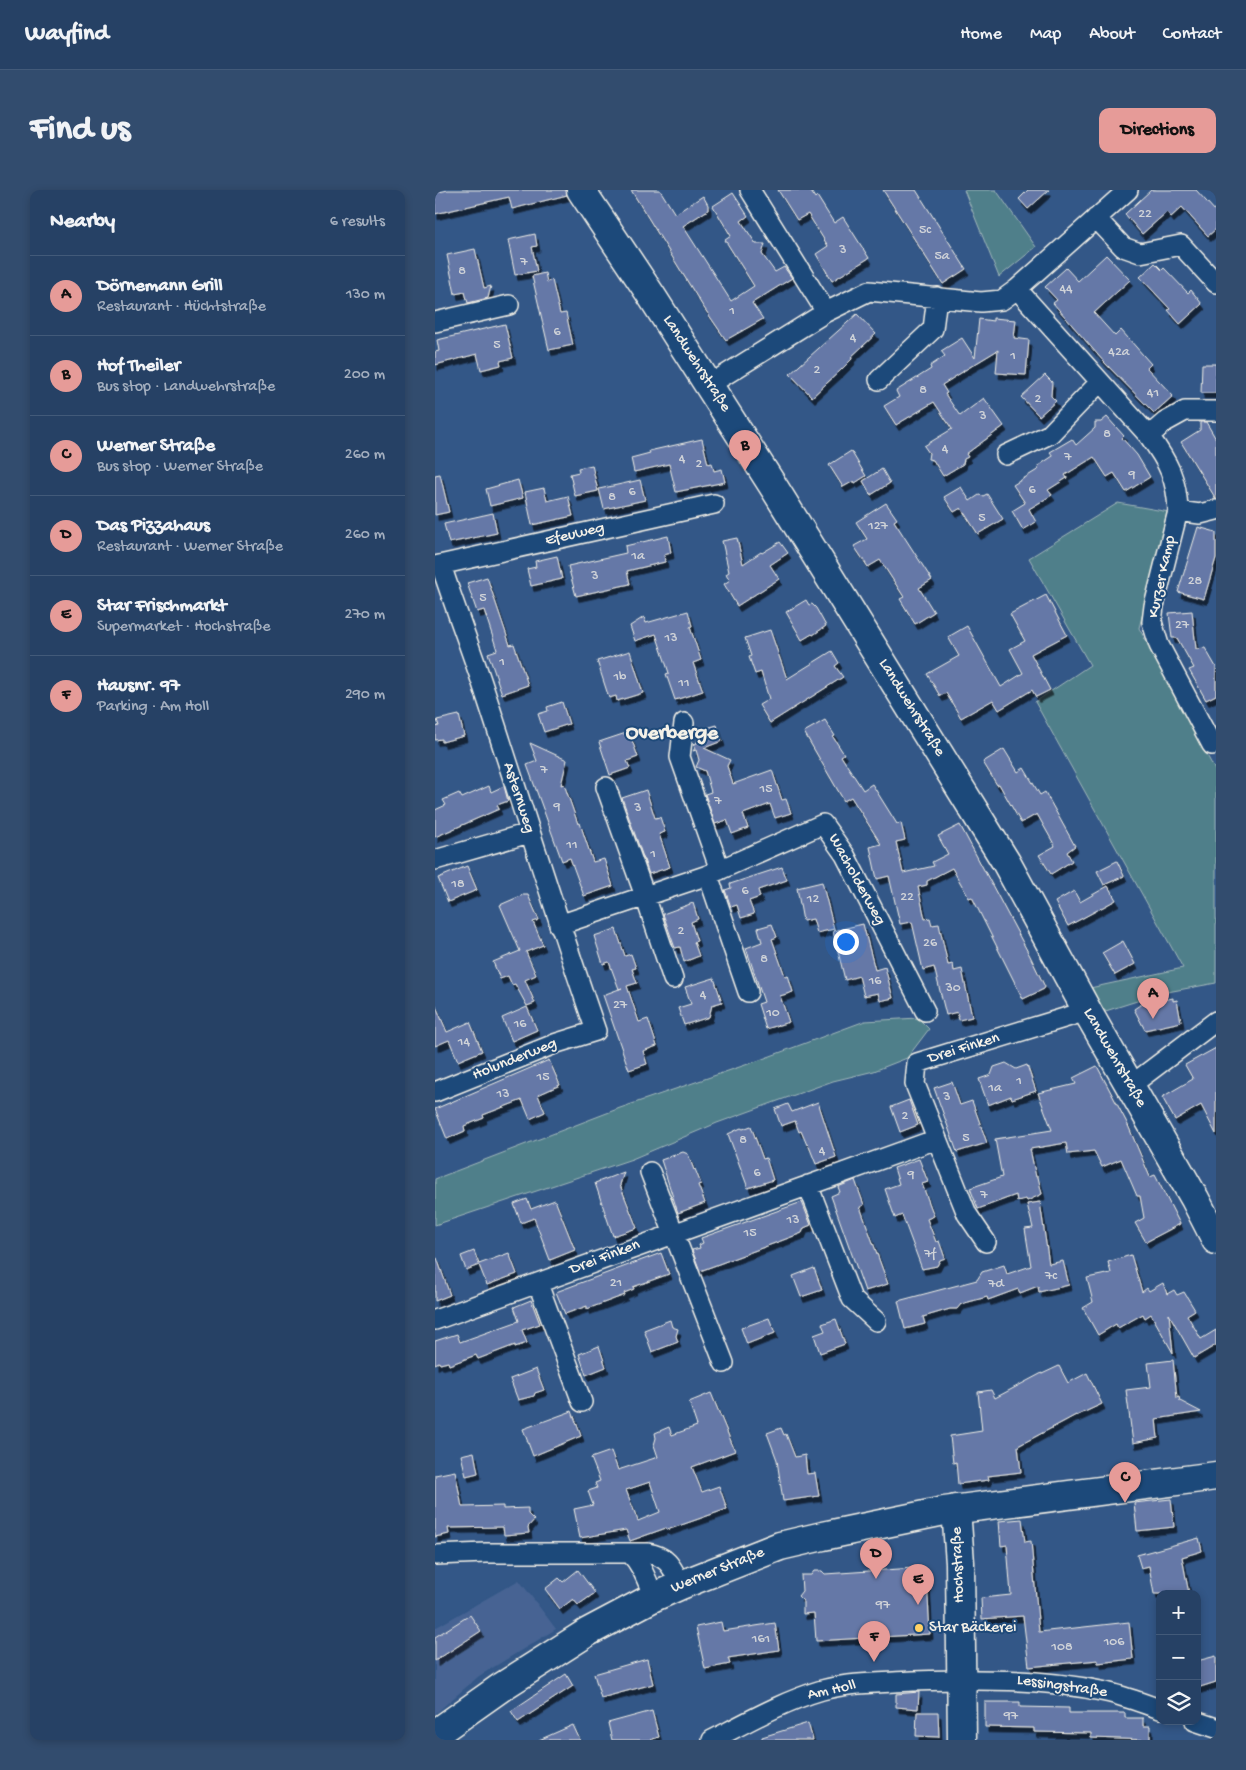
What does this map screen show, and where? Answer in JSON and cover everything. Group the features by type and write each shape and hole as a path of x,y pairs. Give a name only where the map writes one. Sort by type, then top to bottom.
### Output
{"main road":[{"name":"Landwehrstraße","path":"581,190 709,385 1006,862 1087,1011 1131,1086 1216,1240"},
{"name":"Werner Straße","path":"435,1734 503,1686 588,1632 681,1584 780,1546 956,1509 1216,1476"},
{"name":"Hochstraße","path":"956,1509 960,1562 963,1679 962,1740"}],"street":[{"path":"750,190 826,312"},
{"path":"709,385 826,312 869,291 981,302 1001,300 1017,289 1128,190"},
{"path":"1096,218 1123,247 1139,253 1181,245 1216,283"},
{"name":"Kurzer Kamp","path":"1017,289 1099,383 1149,436 1170,467 1177,495 1178,511 1154,606 1152,622 1159,645 1212,745 1216,743"},
{"path":"879,380 933,329 937,297"},
{"path":"435,322 509,304"},
{"path":"1006,455 1050,434 1099,383"},
{"path":"1149,436 1165,422 1185,411 1216,411"},
{"name":"Efeuweg","path":"438,565 715,504"},
{"path":"1178,511 1200,514 1216,510"},
{"name":"Asternweg","path":"438,565 481,681 559,925 596,1030"},
{"path":"684,723 680,757 747,992"},
{"path":"606,787 673,979"},
{"name":"Wacholderweg","path":"559,925 714,872 823,824 845,855 925,1011"},
{"path":"435,860 529,833"},
{"name":"Drei Finken","path":"986,1242 967,1214 915,1084 917,1063 1087,1011"},
{"path":"1131,1086 1216,1022"},
{"name":"Holunderweg","path":"435,1092 557,1043 596,1030"},
{"name":"Drei Finken","path":"435,1320 937,1139"},
{"path":"650,1172 724,1363"},
{"path":"808,1185 852,1299 875,1321"},
{"path":"538,1284 582,1402"},
{"path":"435,1555 486,1553 656,1554 664,1558 673,1569 681,1584"},
{"path":"630,1553 637,1560 654,1597"},
{"name":"Lessingstraße","path":"963,1679 1025,1680 1079,1686 1108,1692 1156,1708"},
{"name":"Am Holl","path":"712,1740 780,1706 823,1690 890,1682 963,1679"},
{"path":"1201,1723 1216,1728"}],"shaded area":[{"path":"519,1580 556,1629 479,1676 435,1714 435,1628"}],"green space":[{"path":"964,190 996,190 1036,247 999,277"},
{"path":"1118,503 1169,512 1139,628 1216,772 1216,983 1162,993 1090,1016 1076,991 1183,968 1035,702 1090,665 1029,558"},
{"path":"918,1018 929,1029 907,1058 874,1071 833,1081 717,1123 632,1159 435,1225 435,1179 620,1108 757,1061 865,1021"}],"building":[{"path":"448,190 566,190 567,195 512,209 509,197 435,214 435,193"},
{"path":"631,190 660,190 675,214 703,196 708,205 708,210 683,226 731,301 754,286 725,240 731,236 713,206 733,193 748,216 741,221 756,244 765,244 762,254 775,272 784,267 792,278 752,303 763,319 726,340 702,305"},
{"path":"778,190 810,190 815,198 817,196 834,223 843,217 869,258 832,281 816,254 828,246 808,214 797,220"},
{"path":"883,190 916,190 966,269 943,284"},
{"path":"1028,190 1049,190 1028,209 1019,199"},
{"path":"1151,190 1196,190 1216,212 1216,229 1208,236 1182,207 1171,217 1167,212 1142,234 1125,214"},
{"path":"535,234 537,246 532,247 537,271 515,275 508,240"},
{"path":"475,249 484,288 491,286 488,298 468,303 465,292 455,294 447,255"},
{"path":"1106,255 1130,280 1094,313 1115,336 1121,330 1151,364 1147,368 1173,396 1154,413 1104,362 1053,303 1057,300 1045,287 1066,268 1078,281"},
{"path":"1155,263 1162,270 1164,268 1188,293 1191,290 1202,304 1180,324 1168,310 1170,309 1140,277"},
{"path":"545,273 547,282 552,280 560,314 566,313 573,345 549,350 532,276"},
{"path":"857,314 876,334 812,397 790,374"},
{"path":"993,318 1016,320 1014,338 1029,340 1026,375 996,373 998,350 963,370 942,385 947,393 945,394 960,416 984,398 1004,426 966,454 968,457 964,459 963,464 943,476 933,460 928,459 929,453 924,446 952,429 934,402 896,425 884,406 899,397 896,391 931,369 930,366 945,356 941,351 962,338 975,358 979,319 993,321"},
{"path":"505,324 513,358 500,361 501,365 481,370 477,354 435,365 435,352 439,351 437,340"},
{"path":"1202,364 1216,364 1216,393 1201,393"},
{"path":"1045,375 1052,382 1051,396 1056,401 1039,416 1021,397"},
{"path":"1107,417 1124,436 1122,438 1137,455 1150,477 1126,492 1114,473 1107,477 1094,457 1065,475 1067,478 1048,490 1052,495 1029,509 1036,522 1023,530 1012,511 1025,503 1013,485 1039,469 1038,466 1053,456 1050,452 1072,439 1076,445 1095,428 1095,422 1101,422"},
{"path":"1200,422 1206,422 1216,439 1216,499 1181,442 1200,430"},
{"path":"702,439 708,464 712,463 714,471 722,469 725,482 676,492 669,464 634,472 631,458 650,453 649,451"},
{"path":"851,451 866,476 855,483 854,481 843,487 829,465"},
{"path":"592,465 598,491 575,496 570,474 579,472 578,468"},
{"path":"882,469 890,483 871,495 863,481"},
{"path":"440,474 449,512 435,515 435,475"},
{"path":"518,480 523,498 490,506 486,489"},
{"path":"640,480 645,500 604,509 599,489"},
{"path":"961,487 970,501 979,495 987,494 1003,519 978,534 961,508 954,512 944,497"},
{"path":"544,488 547,501 568,496 573,516 532,525 525,492"},
{"path":"886,503 897,519 894,521 932,580 919,588 934,612 915,624 900,599 904,597 880,560 868,567 854,546 867,539 856,522"},
{"path":"493,513 497,533 449,543 444,524"},
{"path":"1198,527 1216,532 1216,558 1204,599 1178,592"},
{"path":"668,536 671,553 664,555 665,562 627,571 630,584 576,596 568,566 626,553 625,546"},
{"path":"737,538 743,564 780,542 788,553 770,565 779,579 737,606 724,584 730,580 726,574 729,572 722,541"},
{"path":"557,556 562,579 531,586 527,569 536,567 535,561"},
{"path":"487,577 510,645 514,644 528,685 502,694 488,653 497,650 484,610 477,612 467,583"},
{"path":"1046,595 1067,635 1031,654 1050,690 1036,697 1032,690 999,710 993,700 961,718 946,693 940,696 927,674 959,656 948,637 967,626 1001,687 1023,673 1010,649 1025,641 1010,614"},
{"path":"806,600 809,605 812,604 816,608 826,626 802,640 786,612"},
{"path":"688,611 692,626 690,627 701,660 693,663 703,691 675,700 666,674 669,673 656,634 635,641 630,626 644,617 646,623"},
{"path":"1192,611 1196,649 1205,648 1216,667 1216,695 1206,700 1189,670 1194,668 1177,638 1172,638 1169,613"},
{"path":"770,630 787,679 832,651 839,663 835,666 843,677 770,723 759,705 769,699 761,672 755,674 745,638"},
{"path":"630,651 643,693 617,701 616,696 609,698 597,661"},
{"path":"562,702 569,724 544,732 538,714 548,711 547,707"},
{"path":"459,715 464,736 442,742 442,739 435,740 435,727 439,726 437,720"},
{"path":"825,720 844,754 841,756 863,790 872,784 897,824 901,823 905,840 896,842 903,873 934,866 932,862 948,854 938,836 960,825 1030,956 1045,987 1044,989 1023,999 972,897 969,898 952,868 927,881 927,885 918,887 925,919 930,918 932,925 939,924 948,965 953,964 954,971 962,969 972,1017 959,1020 957,1012 946,1015 934,967 923,970 912,922 900,924 889,876 877,879 870,847 881,844 851,797 844,801 804,732"},
{"path":"717,725 722,741 704,748 730,760 727,766 733,784 772,770 782,800 786,799 791,813 775,818 770,804 743,814 748,828 732,834 727,820 715,824 705,794 711,792 705,771 696,767 699,760 696,750 693,751 695,748 693,743 696,744 703,729"},
{"path":"629,732 638,757 627,761 630,768 610,775 599,742"},
{"path":"530,743 567,760 561,785 564,784 593,862 604,859 613,886 584,896 570,858 562,861 527,765 537,761"},
{"path":"1004,749 1018,772 1024,768 1040,795 1045,792 1075,846 1067,852 1072,861 1051,874 1039,855 1055,846 1037,814 1021,823 999,784 997,785 983,762"},
{"path":"489,786 491,792 504,786 508,801 497,805 499,809 435,837 435,810 446,805 443,800 459,793 462,798"},
{"path":"646,790 655,818 660,817 665,832 659,834 670,867 649,874 622,798"},
{"path":"1117,861 1124,876 1104,885 1097,871"},
{"path":"467,866 477,890 448,902 438,878"},
{"path":"782,867 787,880 758,890 760,897 749,901 754,914 741,918 737,905 731,907 725,890 731,888 730,884"},
{"path":"822,882 834,929 817,933 813,919 803,921 797,888"},
{"path":"1108,886 1116,900 1068,926 1055,902 1074,891 1080,902"},
{"path":"523,895 528,895 539,920 533,922 543,945 526,952 536,975 525,980 535,1003 527,1006 515,984 512,985 508,976 500,979 493,962 520,951 500,905"},
{"path":"693,903 698,919 691,922 697,941 694,942 699,956 684,962 680,947 675,948 663,914"},
{"path":"772,924 777,937 772,939 785,976 788,975 793,992 780,996 789,1022 766,1029 758,1004 764,1002 746,948 762,942 758,928"},
{"path":"863,924 875,970 885,967 893,998 880,1001 878,993 864,996 859,976 845,980 833,931"},
{"path":"616,929 625,956 631,954 636,968 632,969 637,983 627,986 639,1022 648,1019 657,1046 643,1051 647,1064 629,1070 603,995 622,988 619,989 609,962 603,964 594,936"},
{"path":"1123,941 1135,964 1115,975 1102,953"},
{"path":"714,978 722,1002 712,1005 709,1017 684,1025 678,1008 691,1004 685,987"},
{"path":"1173,998 1173,1001 1177,1000 1181,1022 1145,1030 1134,1009 1140,1005"},
{"path":"435,1004 447,1032 470,1022 482,1051 458,1061 449,1040 435,1046"},
{"path":"527,1007 537,1030 512,1041 502,1018"},
{"path":"1216,1048 1216,1134 1201,1105 1175,1120 1162,1097 1193,1079 1185,1065"},
{"path":"549,1060 560,1085 538,1095 545,1112 530,1119 522,1100 483,1115 484,1118 464,1126 465,1131 447,1139 435,1109"},
{"path":"1006,1063 1016,1069 1027,1065 1036,1091 1012,1099 1011,1096 988,1105 979,1079 991,1075 994,1067"},
{"path":"1097,1066 1127,1123 1150,1177 1155,1175 1180,1224 1146,1242 1135,1223 1144,1218 1140,1196 1137,1196 1121,1159 1102,1167 1094,1151 1068,1154 1066,1143 1030,1149 1042,1194 1027,1201 1026,1199 1017,1201 1016,1195 978,1209 970,1188 1002,1177 995,1139 1052,1130 1038,1093 1076,1084 1073,1078"},
{"path":"952,1082 960,1105 972,1101 987,1143 957,1152 934,1088"},
{"path":"909,1100 918,1125 900,1132 891,1107"},
{"path":"818,1102 836,1157 816,1164 808,1144 801,1131 799,1132 795,1121 781,1126 775,1109 788,1104 792,1112"},
{"path":"751,1126 763,1159 766,1158 773,1180 748,1188 728,1134"},
{"path":"683,1152 688,1154 695,1169 701,1184 698,1185 705,1203 678,1213 661,1160"},
{"path":"919,1159 928,1182 922,1184 934,1216 927,1219 936,1242 939,1241 945,1258 940,1260 937,1266 922,1269 902,1215 895,1218 885,1189 899,1184 894,1168"},
{"path":"624,1172 620,1185 637,1228 613,1236 595,1183"},
{"path":"855,1180 864,1205 860,1207 888,1284 865,1291 831,1196 840,1192 838,1187"},
{"path":"527,1199 531,1209 555,1200 575,1250 550,1260 534,1218 521,1223 514,1204"},
{"path":"802,1202 811,1225 804,1228 802,1233 700,1271 692,1250 700,1248 699,1245 703,1243 701,1238"},
{"path":"1040,1202 1049,1264 1063,1261 1069,1285 1039,1292 1038,1286 1020,1293 1018,1289 988,1300 987,1297 961,1304 957,1309 950,1309 923,1317 925,1324 905,1329 898,1301 977,1280 982,1272 1004,1265 1007,1274 1031,1266 1025,1229 1033,1228 1027,1204"},
{"path":"474,1251 479,1264 509,1253 517,1274 487,1285 479,1265 466,1270 461,1256"},
{"path":"661,1253 669,1274 633,1287 634,1289 624,1293 625,1295 587,1309 587,1306 565,1314 556,1292"},
{"path":"1131,1255 1142,1292 1147,1288 1149,1291 1163,1283 1167,1294 1174,1290 1177,1295 1184,1292 1195,1310 1187,1315 1201,1339 1216,1330 1216,1345 1194,1358 1169,1314 1173,1353 1151,1314 1145,1318 1143,1314 1118,1328 1116,1324 1098,1335 1083,1308 1093,1302 1087,1278 1111,1273 1108,1262"},
{"path":"435,1258 437,1258 450,1295 435,1301"},
{"path":"814,1268 822,1290 801,1297 793,1276"},
{"path":"531,1300 540,1324 522,1330 527,1343 515,1347 515,1345 478,1359 476,1355 449,1365 448,1362 435,1364 435,1341 457,1334 460,1342 519,1321 514,1307"},
{"path":"769,1318 775,1333 747,1344 741,1328"},
{"path":"836,1319 845,1344 820,1353 814,1335 825,1331 822,1324"},
{"path":"670,1320 672,1327 678,1329 676,1336 678,1342 652,1352 644,1330"},
{"path":"599,1346 606,1367 586,1375 579,1354"},
{"path":"1173,1360 1177,1398 1179,1397 1180,1401 1201,1412 1156,1419 1158,1438 1133,1443 1126,1390 1151,1387 1148,1363"},
{"path":"1059,1366 1068,1383 1087,1373 1102,1404 1076,1415 1018,1446 1021,1472 988,1476 989,1480 958,1484 956,1462 953,1463 950,1436 982,1431 978,1392 991,1390 995,1398"},
{"path":"536,1369 544,1390 535,1393 534,1396 518,1400 510,1379"},
{"path":"711,1393 735,1451 692,1467 702,1492 719,1486 727,1509 630,1541 626,1530 580,1538 574,1509 593,1505 588,1491 597,1488 595,1483 600,1481 591,1458 611,1451 618,1470 658,1457 654,1445 655,1433 669,1427 672,1435 697,1426 689,1402","holes":["650,1482 660,1512 638,1521 626,1490"]},
{"path":"572,1411 581,1436 533,1456 523,1429"},
{"path":"781,1428 784,1435 786,1434 795,1457 805,1455 807,1474 815,1473 819,1496 783,1501 777,1460 767,1433"},
{"path":"474,1452 478,1473 466,1476 461,1455"},
{"path":"455,1471 462,1507 503,1506 503,1509 528,1508 528,1514 534,1520 528,1527 529,1533 504,1535 503,1527 448,1528 449,1534 435,1537 435,1475"},
{"path":"1171,1499 1174,1527 1137,1531 1134,1503"},
{"path":"1022,1519 1025,1542 1031,1541 1039,1632 1129,1622 1133,1659 1098,1663 1098,1660 1029,1667 1023,1616 982,1619 981,1598 1011,1595 1007,1545 1001,1546 999,1521"},
{"path":"1199,1538 1202,1551 1182,1557 1188,1590 1156,1590 1156,1594 1154,1594 1149,1566 1141,1568 1137,1555"},
{"path":"914,1568 914,1574 920,1573 920,1579 927,1579 930,1634 816,1641 814,1613 803,1614 803,1601 798,1596 802,1591 801,1575 811,1575 814,1571 822,1571 825,1574"},
{"path":"578,1570 595,1593 578,1605 573,1599 560,1609 545,1589 559,1578 563,1582"},
{"path":"470,1615 481,1631 435,1661 435,1637"},
{"path":"721,1622 723,1631 775,1623 779,1650 728,1658 730,1664 705,1669 696,1627"},
{"path":"1216,1656 1216,1682 1201,1687 1201,1680 1201,1660"},
{"path":"647,1659 653,1684 601,1698 594,1674"},
{"path":"566,1674 573,1686 518,1722 511,1711"},
{"path":"919,1692 918,1709 896,1707 896,1694"},
{"path":"985,1702 1020,1702 1020,1707 1069,1708 1069,1713 1125,1713 1125,1718 1143,1718 1143,1726 1150,1726 1150,1740 1091,1738 1091,1733 1034,1732 1034,1728 985,1727"},
{"path":"652,1711 659,1737 650,1740 612,1740 608,1723"},
{"path":"917,1712 938,1712 939,1737 916,1736"},
{"path":"808,1723 813,1740 762,1740 762,1737"},
{"path":"573,1725 580,1740 539,1740"}],"place":[{"name":"Hof Theiler","path":"745,471"},
{"name":"Dörnemann Grill","path":"1153,1019"},
{"name":"Werner Straße","path":"1125,1503"},
{"name":"Das Pizzahaus","path":"876,1579"},
{"name":"Star Frischmarkt","path":"918,1605"},
{"name":"Star Bäckerei","path":"919,1628"},
{"name":"Hausnr. 97","path":"874,1662"}],"district":[{"name":"Overberge","path":"672,734"}]}
